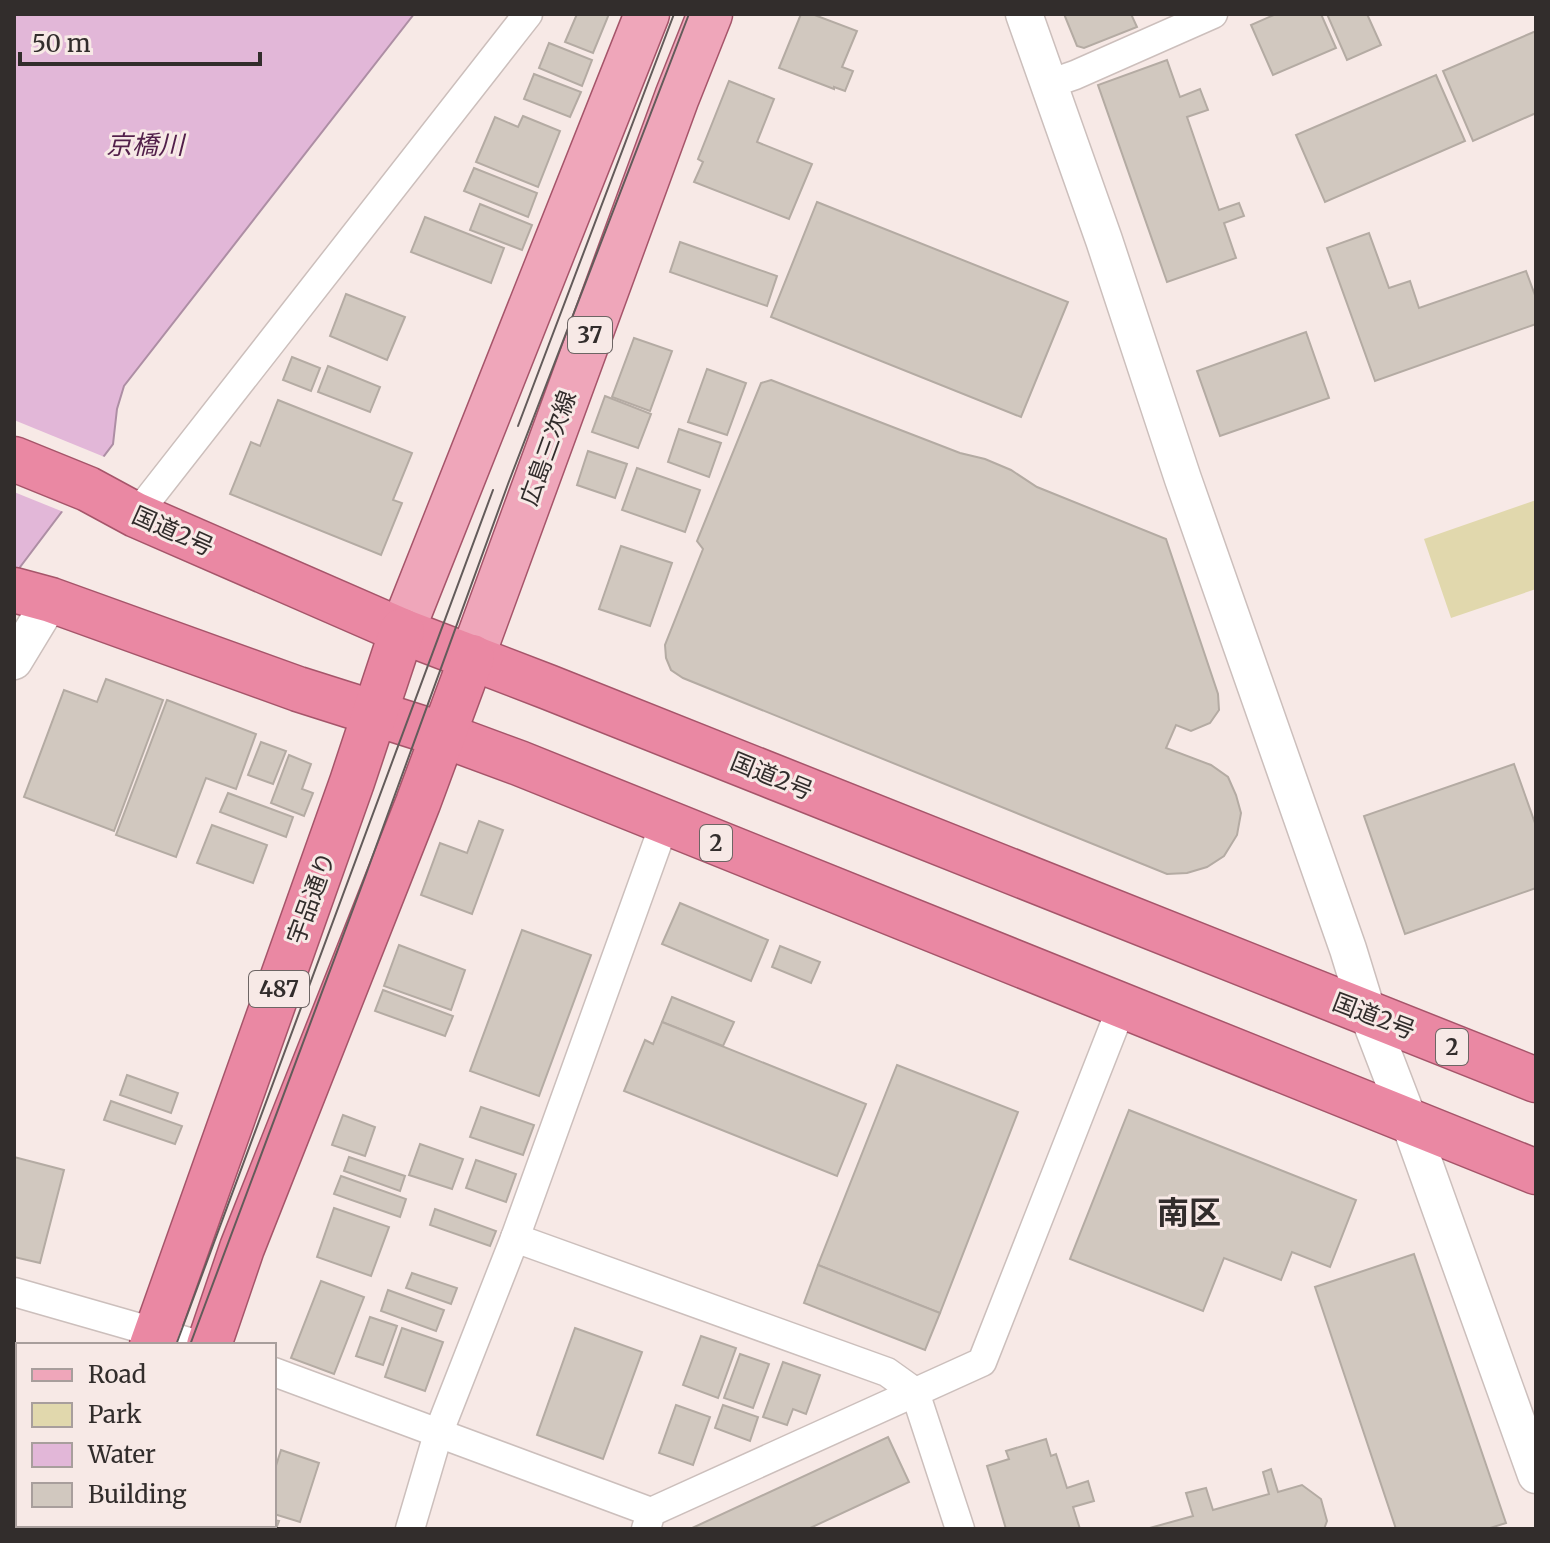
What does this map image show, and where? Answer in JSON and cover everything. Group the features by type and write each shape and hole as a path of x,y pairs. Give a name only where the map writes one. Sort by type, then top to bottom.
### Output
{"highway":[{"name":"国道2号","path":"14,459 88,489 136,515 402,631 1536,1080"},
{"name":"2","path":"32,595 298,689 443,735 1536,1172"},
{"name":"宇品通り","path":"154,1338 402,631"},
{"name":"487","path":"210,1343 242,1248 472,657"}],"main road":[{"path":"402,631 647,14"},
{"name":"広島三次線","path":"472,657 710,14"}],"street":[{"path":"136,515 528,14"},
{"path":"1024,14 1368,1014 1536,1475"},
{"path":"1049,84 1213,14"},
{"path":"14,661 32,595"},
{"path":"410,1529 438,1434 515,1238 665,822"},
{"path":"276,1373 438,1434 648,1521 982,1362 1122,1006"},
{"path":"515,1238 887,1372 915,1392 960,1529"},
{"path":"14,1292 154,1338 186,1343"}],"green space":[{"path":"1536,500 1536,589 1451,618 1424,539"}],"water":[{"name":"京橋川","path":"14,14 414,14 124,386 117,409 113,444 14,575"}],"pier":[{"path":"14,420 107,458 66,513 14,492"}],"building":[{"path":"577,14 609,14 593,53 565,42"},
{"path":"801,14 812,14 857,31 842,67 853,71 845,91 779,68"},
{"path":"1064,14 1131,14 1137,27 1084,48 1077,46"},
{"path":"1276,14 1321,14 1336,48 1273,75 1251,25"},
{"path":"1327,14 1367,14 1381,45 1347,60"},
{"path":"1536,31 1536,113 1473,141 1443,71"},
{"path":"549,43 592,60 582,86 539,68"},
{"path":"1167,60 1180,97 1200,89 1208,110 1187,117 1219,210 1239,203 1244,216 1224,223 1236,258 1167,282 1098,85"},
{"path":"534,74 581,92 570,117 524,99"},
{"path":"1436,75 1465,141 1325,202 1296,135"},
{"path":"729,81 774,99 757,142 812,164 789,219 694,182 703,162 698,159"},
{"path":"523,116 560,131 538,187 476,162 495,117 518,127"},
{"path":"474,168 537,193 528,217 464,191"},
{"path":"817,202 1068,302 1021,417 771,317"},
{"path":"480,204 532,225 522,250 470,230"},
{"path":"425,217 504,248 491,283 411,252"},
{"path":"1369,233 1389,288 1410,281 1419,308 1526,271 1536,298 1536,324 1375,381 1327,248"},
{"path":"680,242 777,276 767,306 670,272"},
{"path":"346,294 405,317 387,360 330,336"},
{"path":"1306,332 1329,398 1220,436 1197,371"},
{"path":"634,338 672,351 650,411 612,397"},
{"path":"292,357 320,368 311,391 283,380"},
{"path":"328,366 380,387 370,412 318,392"},
{"path":"707,369 746,383 727,435 688,422"},
{"path":"771,380 960,453 985,459 1011,470 1037,487 1166,539 1218,694 1219,710 1210,723 1191,731 1176,725 1166,748 1211,765 1228,777 1241,813 1237,835 1224,856 1207,867 1187,873 1167,874 683,678 671,670 665,645 703,549 697,541 761,383"},
{"path":"605,396 651,414 638,448 592,432"},
{"path":"278,400 412,453 393,500 402,503 381,555 230,494 251,442 260,446"},
{"path":"679,429 721,443 709,477 668,462"},
{"path":"588,451 627,464 615,498 577,485"},
{"path":"637,468 700,490 685,532 622,510"},
{"path":"621,546 672,563 650,626 599,609"},
{"path":"106,679 163,700 114,831 24,797 64,690 97,702"},
{"path":"167,700 256,734 236,789 206,778 176,857 116,835"},
{"path":"261,742 286,751 273,784 248,775"},
{"path":"289,755 311,764 302,789 313,793 304,816 271,803"},
{"path":"1514,764 1536,826 1536,888 1405,934 1364,816"},
{"path":"228,793 293,817 286,837 220,812"},
{"path":"479,821 503,830 472,914 421,895 440,843 467,853"},
{"path":"212,825 267,845 253,883 197,863"},
{"path":"680,903 768,940 751,981 662,944"},
{"path":"522,930 591,955 539,1096 470,1071"},
{"path":"399,945 465,970 451,1010 384,986"},
{"path":"780,946 820,962 811,983 772,967"},
{"path":"383,990 453,1016 445,1036 375,1011"},
{"path":"672,997 734,1022 723,1046 662,1022"},
{"path":"662,1022 866,1104 837,1176 624,1091 645,1040 653,1044"},
{"path":"897,1065 1018,1112 940,1313 818,1265"},
{"path":"127,1075 178,1093 171,1113 120,1095"},
{"path":"111,1101 182,1126 175,1144 104,1120"},
{"path":"481,1107 534,1125 523,1155 470,1137"},
{"path":"1129,1110 1356,1200 1330,1267 1292,1252 1281,1280 1224,1258 1203,1311 1070,1259"},
{"path":"343,1115 375,1127 365,1156 332,1145"},
{"path":"420,1144 463,1159 452,1189 409,1175"},
{"path":"14,1157 64,1170 40,1263 14,1257"},
{"path":"349,1157 405,1176 400,1191 344,1171"},
{"path":"476,1160 516,1174 506,1202 466,1188"},
{"path":"341,1176 406,1199 400,1217 334,1194"},
{"path":"334,1208 389,1227 371,1276 317,1257"},
{"path":"435,1209 496,1231 490,1246 430,1225"},
{"path":"1414,1254 1506,1523 1487,1529 1396,1529 1315,1287"},
{"path":"818,1265 940,1313 925,1350 804,1303"},
{"path":"412,1273 457,1288 451,1304 406,1288"},
{"path":"321,1281 364,1297 334,1374 291,1358"},
{"path":"388,1290 444,1310 436,1331 381,1311"},
{"path":"370,1317 397,1326 383,1365 356,1356"},
{"path":"402,1328 443,1342 425,1391 385,1377"},
{"path":"575,1328 642,1352 603,1459 537,1435"},
{"path":"701,1336 736,1348 718,1398 683,1385"},
{"path":"740,1354 769,1364 753,1408 724,1398"},
{"path":"783,1362 820,1375 806,1414 793,1409 787,1425 763,1417"},
{"path":"676,1405 710,1417 693,1465 659,1453"},
{"path":"723,1405 758,1417 750,1441 715,1428"},
{"path":"888,1437 909,1482 808,1529 690,1529"},
{"path":"1046,1439 1051,1456 1056,1454 1067,1488 1088,1481 1094,1501 1073,1507 1080,1529 1006,1529 987,1466 1009,1459 1006,1451"},
{"path":"281,1450 319,1463 300,1522 276,1515 276,1466"},
{"path":"1271,1469 1278,1492 1302,1485 1321,1499 1327,1521 1324,1529 1146,1529 1193,1516 1186,1493 1206,1488 1213,1510 1269,1494 1263,1472"},
{"path":"14,1514 16,1527 56,1527 55,1529 14,1529"},
{"path":"276,1520 279,1521 276,1529 203,1528 276,1527"}],"tram line":[{"path":"518,426 674,14"},
{"path":"191,1343 508,484 689,14"},
{"path":"177,1343 493,490"}],"district":[{"name":"南区","path":"1189,1213"}]}
